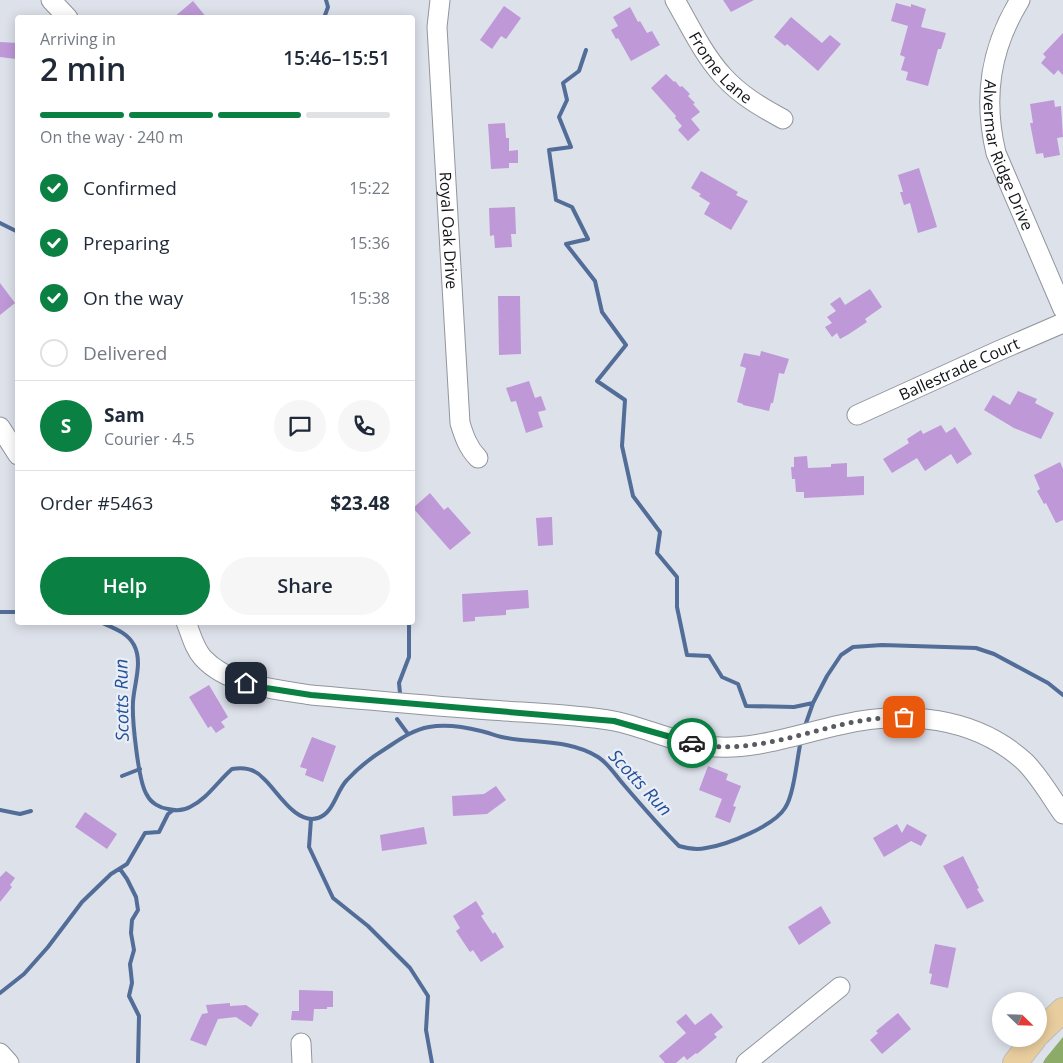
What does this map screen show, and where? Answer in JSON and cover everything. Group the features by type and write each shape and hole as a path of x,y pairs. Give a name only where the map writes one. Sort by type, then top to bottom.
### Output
{"main road":[{"path":"1048,1024 1063,1010"},
{"path":"1015,1063 1027,1048"}],"street":[{"path":"51,0 65,15"},
{"name":"Royal Oak Drive","path":"440,0 437,27 460,423 464,438 478,458"},
{"name":"Frome Lane","path":"676,0 701,45 724,78 744,95 783,119"},
{"name":"Alvermar Ridge Drive","path":"1020,0 1009,17 999,42 992,68 990,99 992,134 996,154 1063,309"},
{"name":"Ballestrade Court","path":"858,415 1063,323"},
{"path":"0,427 15,450"},
{"path":"187,625 195,647 210,664 233,677 266,688 311,695 614,721 706,746 751,745 864,720 891,717 925,718 969,728 997,742 1026,763 1063,814"},
{"path":"746,1063 840,986"},
{"path":"301,1043 302,1063"},
{"path":"0,1053 9,1063"}],"green space":[{"path":"1063,1037 1063,1063 1043,1063 1045,1059"}],"building":[{"path":"723,0 754,0 731,12"},
{"path":"193,1 205,15 177,15"},
{"path":"896,3 911,7 911,4 926,9 921,27 946,33 941,49 938,49 928,86 906,80 908,72 901,70 905,57 900,55 908,26 891,21"},
{"path":"504,6 521,18 506,39 501,36 492,49 480,40"},
{"path":"630,7 638,22 640,21 647,33 652,31 660,45 631,61 618,38 616,39 611,30 618,26 613,17"},
{"path":"791,17 822,43 830,35 841,44 818,71 787,44 785,46 774,37"},
{"path":"1063,33 1063,75 1058,70 1054,75 1041,63 1046,57 1043,54"},
{"path":"0,42 15,43 15,59 0,57"},
{"path":"666,74 690,94 688,96 700,112 691,119 700,130 688,141 678,130 682,126 675,118 676,116 651,88"},
{"path":"1054,100 1055,107 1061,106 1063,137 1057,138 1060,155 1044,158 1043,153 1036,154 1030,123 1033,123 1030,104"},
{"path":"505,123 506,138 509,138 509,151 518,150 518,163 509,163 509,168 491,169 488,124"},
{"path":"919,168 937,227 918,233 910,203 904,205 900,192 903,192 898,175"},
{"path":"701,171 738,192 736,195 748,201 731,230 704,214 710,203 691,188"},
{"path":"515,207 516,234 511,234 512,247 495,248 494,235 490,236 489,208"},
{"path":"0,283 15,303 0,315"},
{"path":"870,289 882,307 865,319 867,322 849,334 840,339 837,333 832,337 825,327 832,323 827,317 836,311 830,304 840,297 845,305"},
{"path":"498,296 520,296 521,354 499,355"},
{"path":"761,351 789,359 784,374 779,373 773,403 771,403 769,411 737,402 746,368 740,366 744,353 760,356"},
{"path":"529,381 535,398 541,396 546,410 538,412 543,427 526,433 516,401 511,402 506,388"},
{"path":"1018,391 1037,399 1035,403 1054,413 1041,439 1014,428 984,410 993,395 1010,405"},
{"path":"941,425 946,433 955,427 972,454 957,464 951,454 925,471 917,458 892,473 883,459 909,443 907,439 921,430 923,434"},
{"path":"807,456 808,468 831,467 831,464 847,463 847,477 864,476 864,495 804,498 804,492 796,492 795,479 792,479 791,467 794,467 794,457"},
{"path":"1060,462 1063,469 1063,520 1056,523 1046,503 1044,504 1037,491 1040,489 1034,475"},
{"path":"430,493 444,510 448,507 471,533 450,550 415,510 415,506"},
{"path":"552,517 553,545 538,546 536,518"},
{"path":"528,590 529,608 506,610 506,615 475,617 475,621 463,622 462,594"},
{"path":"209,685 228,717 221,722 225,727 216,733 211,726 208,728 189,697"},
{"path":"312,737 336,746 323,782 305,775 307,769 300,767"},
{"path":"708,766 728,774 726,780 741,786 733,806 736,807 730,823 715,817 722,799 699,790"},
{"path":"496,786 506,800 487,814 453,816 452,796 484,794"},
{"path":"85,812 117,834 107,849 75,827"},
{"path":"897,824 902,833 907,824 927,835 921,846 911,841 884,857 873,838"},
{"path":"424,827 427,844 382,851 380,835"},
{"path":"963,856 984,901 967,909 943,866"},
{"path":"6,871 15,878 10,885 12,887 0,902 0,877"},
{"path":"476,901 484,914 481,916 493,934 495,932 504,947 481,962 473,950 470,952 456,931 460,928 453,916"},
{"path":"821,906 831,923 799,945 788,927"},
{"path":"935,944 956,948 948,988 930,984 932,974 929,973"},
{"path":"299,990 333,991 333,1007 314,1009 313,1021 291,1020 292,1011 299,1011"},
{"path":"230,1003 230,1006 246,1005 259,1014 251,1027 236,1017 218,1019 206,1046 190,1040 202,1014 208,1013 206,1005"},
{"path":"711,1013 723,1027 714,1034 717,1037 687,1060 684,1056 676,1063 665,1063 659,1056 686,1033 676,1022 686,1014 695,1025"},
{"path":"898,1013 911,1029 882,1054 870,1040 878,1033 876,1031"}],"waterway":[{"path":"325,15 328,7 326,0"},
{"path":"586,50 579,71 563,83 567,100 559,117 571,147 549,150 556,200 572,207 588,239 566,244 595,281 602,312 626,345 597,381 625,400 622,446 633,496 660,532 657,553 677,577 677,607 687,655 709,656 722,677 738,684 746,706 794,707 813,703"},
{"path":"0,223 15,230"},
{"name":"Scotts Run","path":"0,612 15,612"},
{"name":"Scotts Run","path":"106,625 128,637 137,652 138,666 133,710 136,750 141,777 147,795 153,803 171,810 185,809 196,804 232,769 240,768 249,769 260,775 294,812 310,819 318,818 328,811 347,780 360,767 380,752 417,730 435,726 455,726 518,740 566,745 588,752 605,763 679,846 703,849 749,834 779,815 785,808 791,794 801,740"},
{"path":"400,693 399,683 409,657 409,625"},
{"name":"Scotts Run","path":"805,726 813,703 827,676 841,655 853,647 882,645 976,648 994,654 1048,683 1063,695"},
{"path":"397,719 408,734"},
{"path":"122,776 140,769"},
{"path":"0,810 20,814 31,811"},
{"path":"0,993 24,974 48,947 82,902 111,874 127,864 145,833 159,832 168,814 172,811"},
{"path":"311,819 309,847 333,898 368,926 410,968 428,996 426,1030 432,1063"},
{"path":"120,869 136,897 138,910 132,920 131,933 134,950 130,964 132,983 129,996 139,1016 138,1063"}],"way so far":[{"path":"692,743 716,747 751,745 841,724 884,717 904,717"}],"route":[{"path":"246,683 311,695 614,721 692,743"}]}
